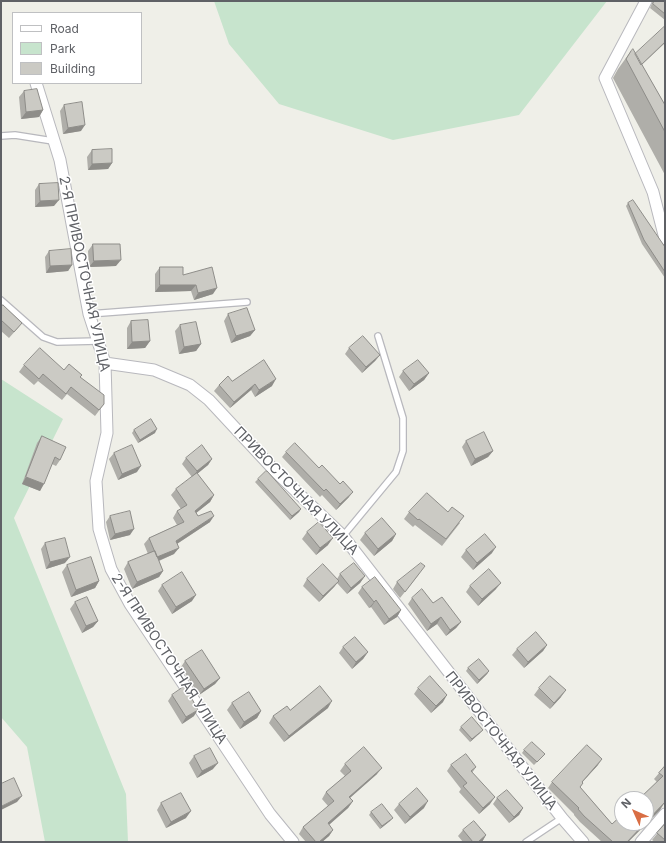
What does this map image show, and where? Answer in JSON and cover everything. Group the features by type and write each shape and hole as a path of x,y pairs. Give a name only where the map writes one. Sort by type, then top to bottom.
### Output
{"street":[{"path":"646,1 605,78 653,192 665,239"},
{"name":"2-Я ПРИВОСТОЧНАЯ УЛИЦА","path":"36,84 60,160 90,314 105,363 107,433 96,481 99,529 111,569 130,604 270,814 293,842"},
{"name":"ПРИВОСТОЧНАЯ УЛИЦА","path":"105,363 154,370 190,385 209,400 276,472 343,536 562,818 583,842"},
{"path":"641,842 665,814"}],"lane":[{"path":"1,136 15,135 53,141"},
{"path":"1,300 43,337 57,342 98,341"},
{"path":"90,314 247,302"},
{"path":"343,536 396,472 403,451 404,418 378,336"},
{"path":"526,842 562,818"}],"green space":[{"path":"214,1 607,1 519,115 393,140 279,104 229,44"},
{"path":"1,379 63,419 14,518 126,794 128,842 45,842 27,747 1,717"}],"building":[{"path":"654,1 665,1 665,14 653,4"},
{"path":"665,26 665,42 641,65 635,54"},
{"path":"633,49 665,105 665,132 626,59"},
{"path":"37,89 43,110 26,112 24,91"},
{"path":"82,102 85,125 68,128 64,105"},
{"path":"112,149 112,163 92,164 92,150"},
{"path":"58,183 59,200 40,201 39,184"},
{"path":"633,200 665,247 665,272 644,240 628,203"},
{"path":"93,244 120,244 121,260 94,261"},
{"path":"71,249 72,265 50,266 49,251"},
{"path":"160,267 183,267 183,275 212,267 217,288 198,293 196,285 160,285"},
{"path":"3,305 22,323 14,332 1,320 1,307"},
{"path":"247,308 255,330 236,336 228,314"},
{"path":"148,320 150,341 132,342 131,321"},
{"path":"196,322 201,344 184,347 180,325"},
{"path":"363,336 380,355 366,367 349,348"},
{"path":"40,348 64,370 69,364 82,375 80,377 104,395 104,404 99,410 71,387 66,394 43,374 39,379 24,365"},
{"path":"264,360 276,379 259,390 255,384 234,402 219,385 228,376 232,381"},
{"path":"418,360 429,373 414,384 403,371"},
{"path":"151,419 157,429 140,440 134,430"},
{"path":"484,432 493,451 475,459 466,441"},
{"path":"42,436 66,447 60,460 55,457 44,484 26,477"},
{"path":"295,443 319,468 322,465 340,484 343,481 353,492 340,504 326,489 324,491 286,452"},
{"path":"132,445 141,466 122,474 114,453"},
{"path":"202,445 212,459 197,471 186,458"},
{"path":"266,471 301,509 292,516 258,479"},
{"path":"197,473 214,495 195,511 198,516 211,511 214,516 176,541 179,548 157,557 149,538 184,522 177,511 187,505 176,489"},
{"path":"427,493 448,512 452,507 464,516 446,539 409,512"},
{"path":"130,511 134,529 115,534 110,516"},
{"path":"382,518 396,534 378,549 365,533"},
{"path":"319,522 333,538 320,548 307,532"},
{"path":"485,534 496,547 477,563 466,550"},
{"path":"65,538 70,557 50,562 45,543"},
{"path":"155,551 163,571 137,582 128,562"},
{"path":"91,557 99,581 76,590 67,565"},
{"path":"354,563 365,576 351,588 340,574"},
{"path":"421,563 425,566 405,592 397,582"},
{"path":"323,564 339,581 323,596 307,579"},
{"path":"489,569 501,583 482,599 470,586"},
{"path":"182,572 196,595 176,607 162,585"},
{"path":"375,577 401,610 389,619 376,600 374,602 362,587"},
{"path":"422,589 433,603 442,597 461,622 450,630 441,617 431,624 412,598"},
{"path":"87,597 98,621 86,626 75,602"},
{"path":"536,632 547,645 528,662 517,649"},
{"path":"355,637 368,652 356,662 343,647"},
{"path":"202,650 220,678 204,689 185,661"},
{"path":"479,659 489,671 479,680 468,668"},
{"path":"430,676 447,695 436,706 418,688"},
{"path":"550,676 566,690 554,703 539,688"},
{"path":"185,686 198,710 186,717 172,695"},
{"path":"320,686 332,701 289,736 273,716 287,706 290,710"},
{"path":"249,692 261,711 244,722 232,703"},
{"path":"472,717 483,730 472,739 461,727"},
{"path":"532,742 545,754 537,762 524,750"},
{"path":"587,745 602,759 582,782 583,783 580,787 612,824 614,822 614,831 637,831 627,842 613,842 584,816 578,809 579,808 552,782"},
{"path":"364,747 382,768 349,797 353,801 328,823 333,830 319,842 316,842 303,827 334,801 326,792 351,771 345,764"},
{"path":"210,748 218,763 202,771 194,756"},
{"path":"466,754 476,767 471,771 495,797 483,808 463,786 467,783 451,765"},
{"path":"665,766 665,802 654,814 654,791 647,791 663,776 659,773"},
{"path":"14,778 22,796 2,806 1,784"},
{"path":"417,788 428,801 410,817 399,804"},
{"path":"507,790 523,808 514,817 497,798"},
{"path":"181,793 191,811 171,822 161,803"},
{"path":"382,804 393,818 382,826 371,812"},
{"path":"474,821 486,835 478,842 473,842 463,830"},
{"path":"665,824 665,840 657,833"}]}
